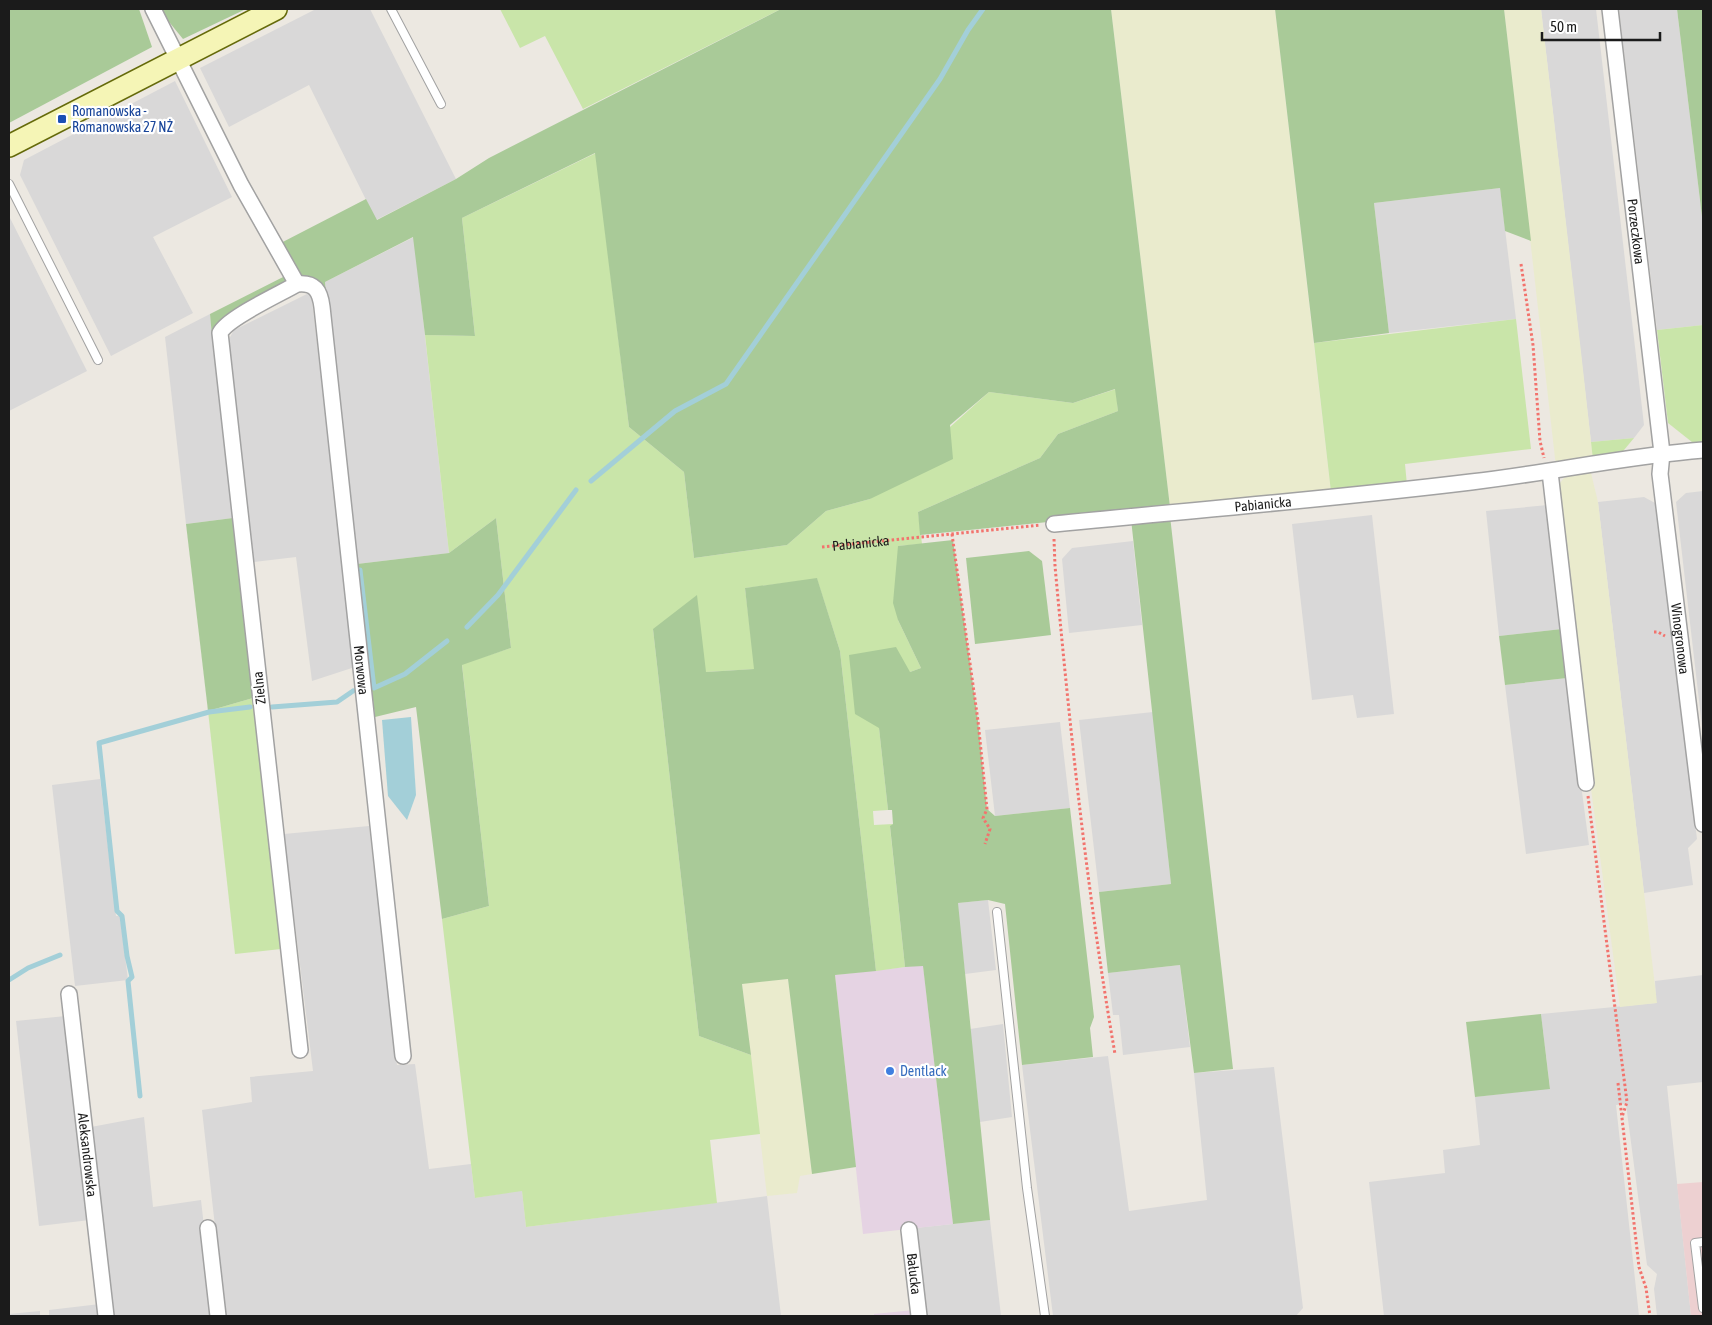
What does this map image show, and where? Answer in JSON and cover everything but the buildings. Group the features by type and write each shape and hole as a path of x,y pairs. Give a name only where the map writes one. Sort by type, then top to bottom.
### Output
{"street":[{"path":"153,9 241,184 297,284"},
{"path":"9,146 276,9"},
{"name":"Porzeczkowa","path":"1610,9 1662,453"},
{"name":"Morwowa","path":"297,284 313,285 320,292 403,1056"},
{"name":"Zielna","path":"297,284 223,326 220,333 300,1050"},
{"name":"Pabianicka","path":"1054,524 1396,491 1550,472 1662,453 1703,450"},
{"name":"Winogronowa","path":"1662,453 1660,474 1703,824"},
{"path":"1550,472 1586,782"},
{"name":"Aleksandrowska","path":"69,994 106,1316"},
{"path":"208,1228 218,1316"},
{"name":"Bałucka","path":"909,1230 919,1316"}],"lane":[{"path":"391,9 441,104"},
{"path":"9,184 98,360"},
{"path":"997,912 1027,1188 1045,1316"},
{"path":"1703,1242 1696,1243 1703,1308"}],"path":[{"path":"1521,264 1533,345 1540,441 1550,472"},
{"path":"1054,524 1055,566 1076,786 1103,986 1116,1054"},
{"name":"Pabianicka","path":"822,547 1054,524"},
{"path":"952,534 978,721 987,809 984,818 990,828 985,844"},
{"path":"1586,782 1601,883 1627,1102 1622,1117"},
{"path":"1618,1083 1639,1267 1646,1288 1650,1316"}],"shaded area":[{"path":"316,9 370,9 456,179 376,220 309,85 229,127 200,68"},
{"path":"1541,9 1596,9 1644,425 1634,438 1591,442"},
{"path":"1619,9 1677,9 1703,225 1703,325 1657,330"},
{"path":"175,81 232,197 153,237 193,313 111,356 20,175 24,160"},
{"path":"1500,188 1516,319 1389,333 1374,203"},
{"path":"9,216 87,371 9,411"},
{"path":"414,237 449,553 357,564 325,282"},
{"path":"311,292 355,667 312,681 296,557 254,562 229,339 234,330"},
{"path":"210,314 233,518 186,524 165,337"},
{"path":"1703,491 1703,735 1676,502 1686,493"},
{"path":"1644,497 1655,503 1697,839 1688,848 1693,885 1644,893 1598,502"},
{"path":"1548,505 1562,629 1499,636 1486,511"},
{"path":"1372,515 1394,714 1357,718 1353,695 1312,700 1292,524"},
{"path":"1133,541 1142,625 1069,633 1062,559 1072,548"},
{"path":"1567,678 1589,845 1526,854 1505,685"},
{"path":"1153,712 1171,884 1099,892 1079,720"},
{"path":"1060,722 1070,808 995,816 985,730"},
{"path":"100,779 116,916 120,916 128,980 75,986 52,785"},
{"path":"369,826 397,1065 415,1064 429,1169 471,1164 475,1198 522,1190 526,1227 767,1196 781,1316 225,1316 202,1110 252,1102 250,1077 313,1071 284,834"},
{"path":"988,900 996,970 965,974 957,903"},
{"name":"Dentlack","path":"923,965 953,1224 863,1234 835,975"},
{"path":"1180,965 1190,1047 1123,1055 1119,1015 1113,1015 1108,973"},
{"path":"1703,975 1703,1082 1667,1086 1691,1316 1657,1316 1654,1289 1657,1274 1647,1265 1626,1104 1616,1105 1639,1316 1384,1316 1369,1182 1445,1173 1443,1150 1480,1145 1475,1097 1550,1088 1541,1014 1656,1003 1655,981"},
{"path":"66,1016 90,1220 39,1226 16,1021"},
{"path":"1003,1024 1012,1117 980,1122 970,1029"},
{"path":"1108,1056 1129,1211 1207,1200 1194,1073 1274,1067 1303,1308 1296,1316 1053,1316 1022,1065"},
{"path":"144,1117 153,1207 201,1200 214,1316 111,1316 91,1127"},
{"path":"1703,1182 1703,1316 1691,1316 1677,1184"},
{"path":"990,1220 1001,1316 926,1316 915,1228"},
{"path":"100,1304 101,1316 49,1316 49,1310"},
{"path":"914,1310 915,1316 874,1316 874,1314"},
{"path":"40,1311 40,1316 9,1316 9,1314"}],"green space":[{"path":"9,9 139,9 152,47 9,123"},
{"path":"162,9 246,9 183,39 165,17"},
{"path":"500,9 781,9 583,109 545,36 520,48"},
{"path":"781,9 1111,9 1170,507 1087,518 920,535 918,512 1040,458 1058,434 1118,411 1115,389 1073,403 989,392 950,425 953,459 870,499 826,511 787,545 694,558 684,472 629,427 595,153 462,218 475,336 425,335 413,237 325,282 326,293 305,283 212,336 210,314 291,273 275,246 366,199 377,220 456,179 489,158"},
{"path":"1111,9 1275,9 1331,492 1170,507"},
{"path":"1275,9 1504,9 1531,241 1505,231 1500,188 1374,203 1389,333 1314,343"},
{"path":"1504,9 1541,9 1581,352 1593,460 1556,467"},
{"path":"1677,9 1703,9 1703,225"},
{"path":"596,153 629,427 684,472 694,558 787,545 826,511 870,499 989,392 1073,403 1116,389 1118,411 1058,434 1040,458 918,512 922,544 898,546 898,620 921,668 910,672 879,728 888,810 873,811 874,825 893,824 890,827 905,967 876,971 840,651 817,579 745,588 755,669 706,672 653,629 699,1036 751,1055 760,1134 710,1140 717,1203 526,1227 522,1191 475,1198 442,919 489,906 462,664 511,648 496,518 449,553 425,335 475,336 462,218"},
{"path":"1516,319 1531,449 1405,464 1407,485 1331,492 1314,343"},
{"path":"1703,325 1703,446 1697,446 1668,423 1657,330"},
{"path":"1634,438 1619,456 1593,460 1591,442"},
{"path":"1588,471 1591,473 1598,502 1657,1003 1620,1007 1590,781 1559,498 1560,483 1564,478"},
{"path":"1170,516 1233,1069 1194,1073 1180,965 1108,973 1099,892 1171,884 1131,519"},
{"path":"233,518 253,698 208,711 186,524"},
{"path":"496,518 511,648 462,665 489,906 442,919 416,707 375,717 357,564 449,553"},
{"path":"953,540 978,721 987,809 995,816 1070,808 1094,1017 1090,1028 1093,1057 1022,1065 1005,904 988,900 958,903 990,1220 953,1224 923,966 905,967 890,826 893,824 892,810 888,810 879,728 855,714 849,655 896,647 910,672 921,668 898,620 893,603 898,546"},
{"path":"1029,551 1042,561 1051,635 975,644 966,558"},
{"path":"817,578 840,651 876,971 835,975 856,1167 812,1174 788,979 742,984 751,1055 699,1036 653,629 697,595 706,672 754,669 745,588"},
{"path":"1562,629 1567,678 1505,685 1499,636"},
{"path":"253,698 281,949 235,954 208,711"},
{"path":"788,979 812,1174 800,1176 797,1193 767,1196 742,983"},
{"path":"1541,1014 1550,1089 1475,1097 1466,1022"}],"water":[{"path":"411,717 416,795 407,820 388,796 382,720"}],"waterway":[{"path":"591,481 675,411 726,384 940,79 968,30 983,9"},
{"path":"467,627 498,595 576,490"},
{"path":"360,570 374,688 405,674 447,641"},
{"path":"272,707 337,702 353,691"},
{"path":"140,1096 128,981 132,977 127,956 122,916 117,911 99,743 209,712 250,707"},
{"path":"9,980 28,968 60,955"}],"place":[{"name":"Romanowska - Romanowska 27 NŻ","path":"62,119"},
{"name":"Dentlack","path":"890,1071"}]}
